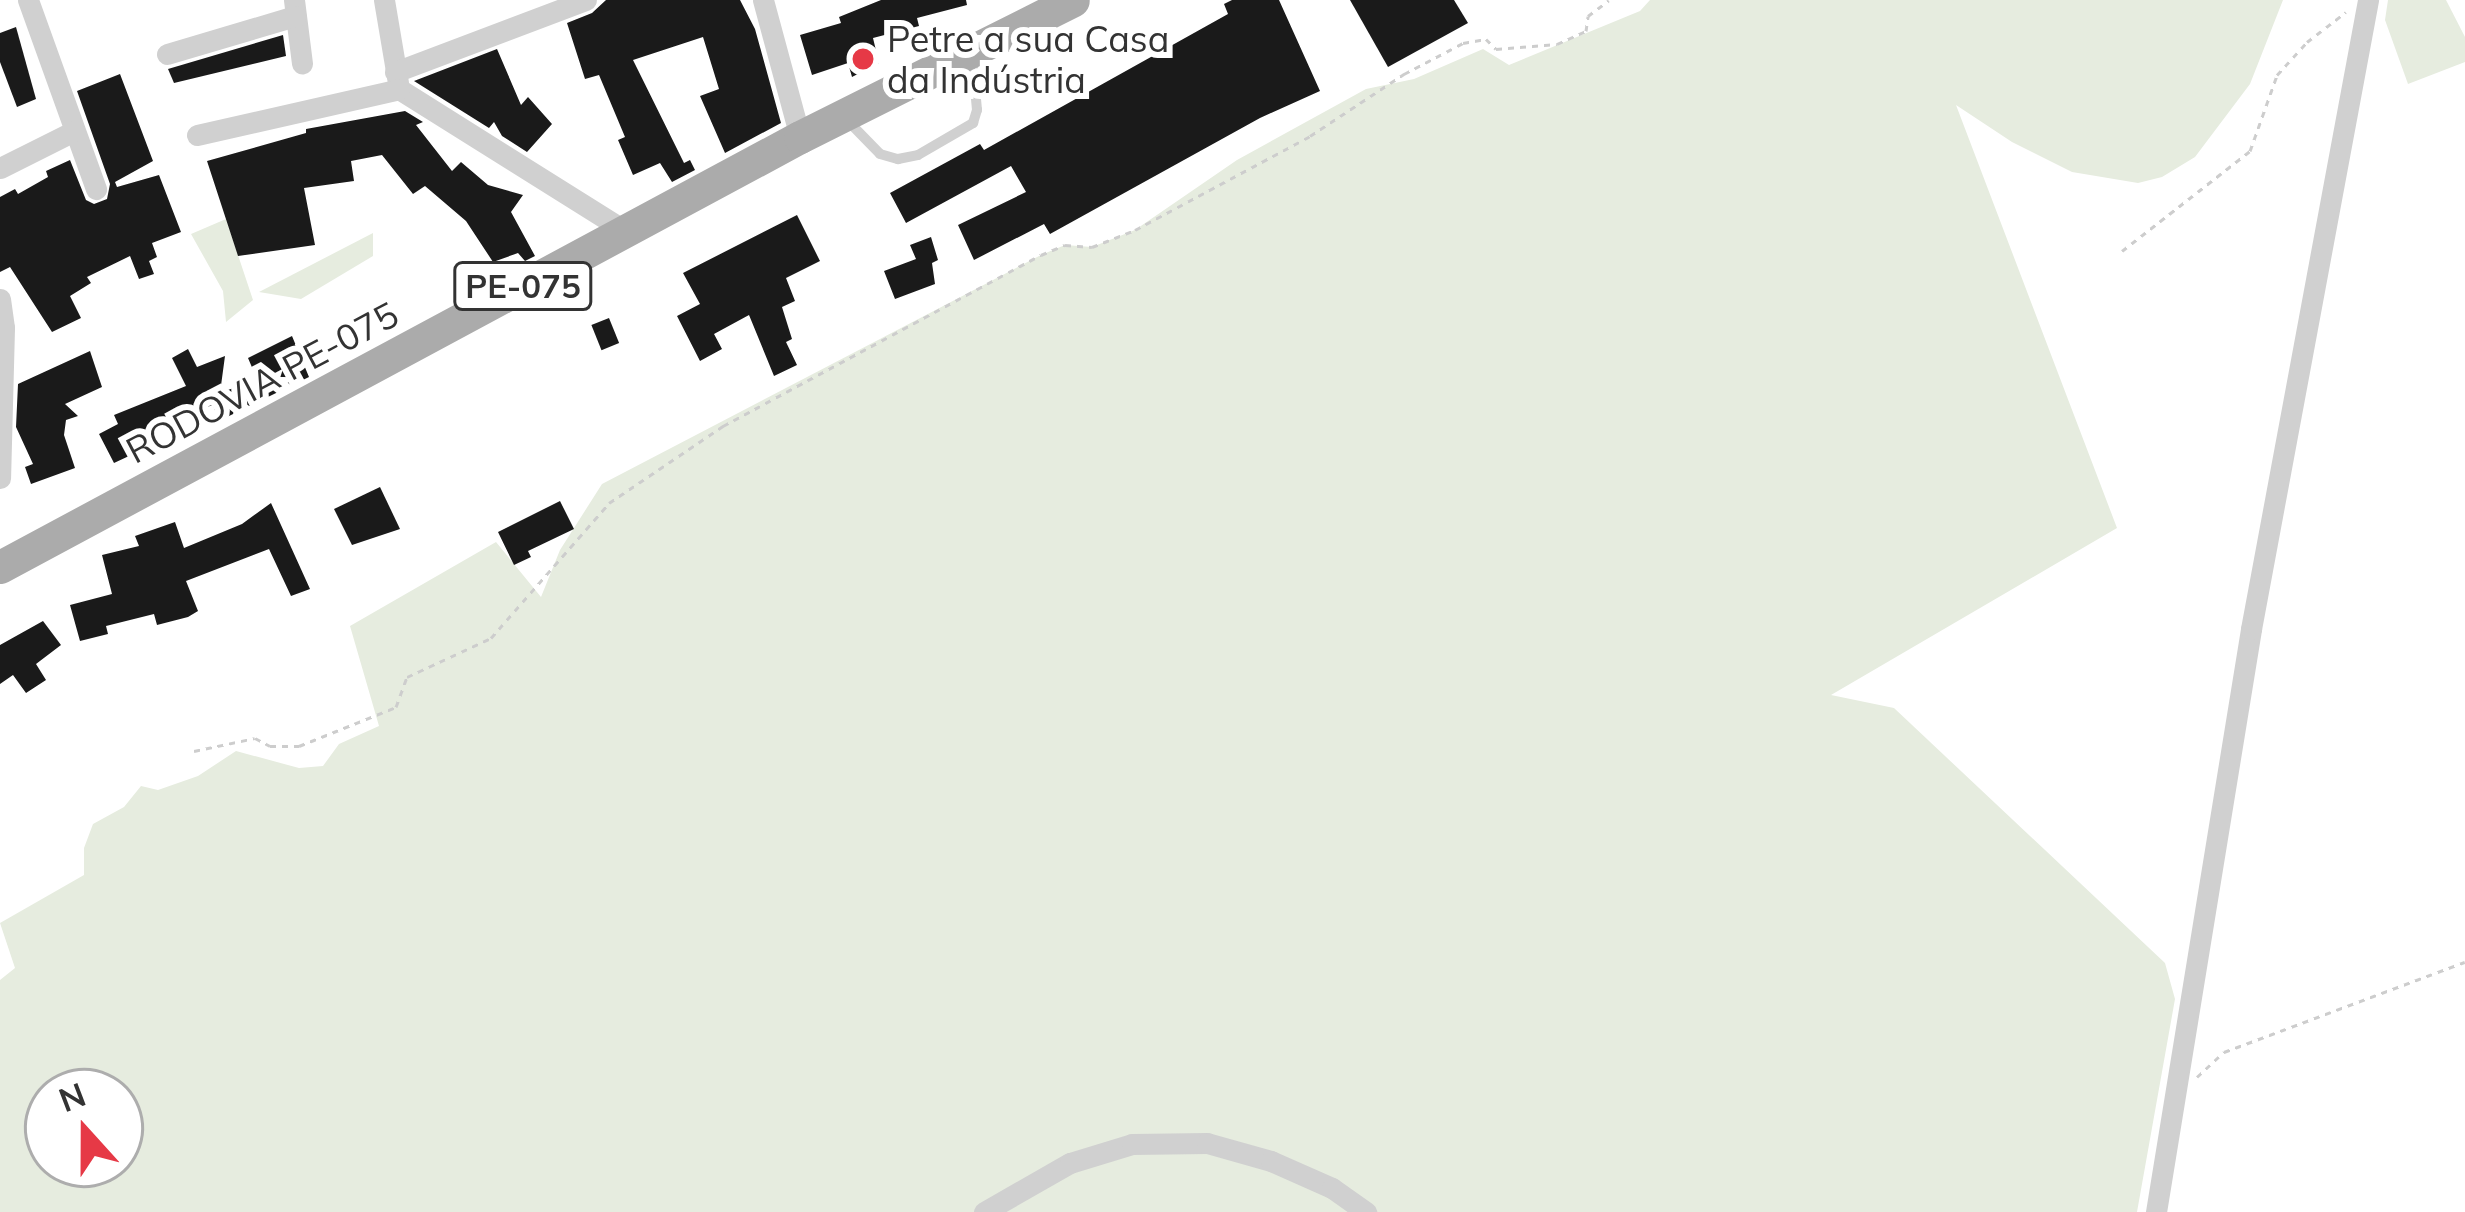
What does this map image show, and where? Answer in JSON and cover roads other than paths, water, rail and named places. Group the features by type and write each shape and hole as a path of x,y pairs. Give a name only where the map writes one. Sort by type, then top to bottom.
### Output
{"main road":[{"name":"RODOVIA PE-075","path":"0,567 1057,4"}],"street":[{"path":"28,0 97,189"},
{"path":"384,0 397,81 625,231"},
{"path":"196,136 397,81 561,5 586,0"},
{"path":"763,0 800,137"},
{"path":"2156,1212 2358,5"},
{"path":"167,54 295,8 302,63"},
{"path":"0,168 74,131"},
{"path":"0,299 0,478"},
{"path":"984,1212 1070,1163 1132,1144 1160,1143 1207,1143 1271,1161 1332,1188 1366,1212"}],"lane":[{"path":"843,116 880,154 898,159 917,155 973,123 977,110 972,51"}],"place":[{"name":"Petre a sua Casa da Indústria","path":"863,59"}]}
